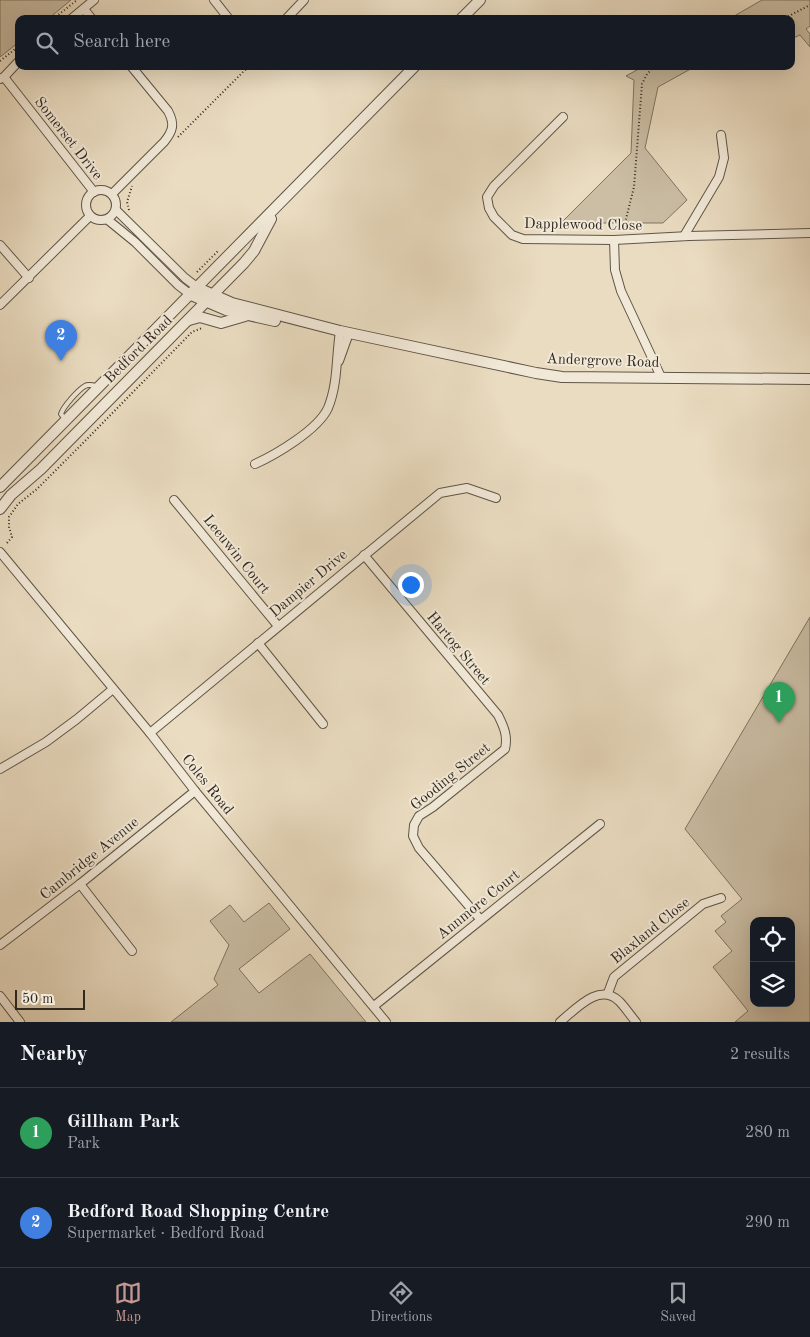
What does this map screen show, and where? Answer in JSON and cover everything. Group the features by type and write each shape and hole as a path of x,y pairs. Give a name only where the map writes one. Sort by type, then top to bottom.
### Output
{"street":[{"path":"76,15 94,0"},
{"path":"214,0 226,15"},
{"path":"290,15 304,0"},
{"path":"466,15 480,0"},
{"path":"84,9 89,15"},
{"path":"2,78 15,64"},
{"path":"112,194 164,142 171,134 173,128 172,118 168,111 134,70"},
{"name":"Bedford Road","path":"0,487 411,70"},
{"name":"Somerset Drive","path":"2,78 94,192"},
{"name":"Dapplewood Close","path":"563,117 494,186 488,197 489,208 494,218 512,235 523,238 614,240 810,232"},
{"path":"684,236 719,178 724,158 721,134"},
{"path":"104,190 112,194 116,202 116,210 108,220 102,221 90,216 86,203 90,194 94,192 104,190"},
{"name":"Bedford Road","path":"0,509 251,256 269,222 284,200"},
{"path":"116,210 185,278 195,291"},
{"path":"0,305 90,216"},
{"path":"108,220 134,242 181,288 195,291"},
{"path":"614,240 615,270 621,291 661,377"},
{"path":"0,245 29,278"},
{"name":"Andergrove Road","path":"195,291 226,310 292,325 344,332"},
{"name":"Andergrove Road","path":"210,299 344,332 562,377 810,378"},
{"path":"187,322 193,318 200,317 221,323 243,316 253,316"},
{"path":"255,464 281,452 322,418 329,405 344,332"},
{"name":"Dampier Drive","path":"150,733 440,493 466,488 496,498"},
{"name":"Leeuwin Court","path":"174,500 278,626"},
{"name":"Coles Road","path":"4,543 9,562"},
{"name":"Coles Road","path":"0,552 386,1022"},
{"name":"Hartog Street","path":"364,555 498,716 508,738"},
{"path":"258,643 323,724"},
{"path":"0,769 46,742 113,689"},
{"name":"Gooding Street","path":"480,919 419,848 413,836 414,825 419,816 433,807 505,749 508,738"},
{"name":"Cambridge Avenue","path":"0,945 80,884 195,791"},
{"name":"Annmore Court","path":"374,1006 600,824"},
{"path":"80,884 132,951"},
{"name":"Blaxland Close","path":"608,993 614,977 703,904 720,898"},
{"path":"560,1022 594,995 608,993 618,1000 636,1022"},
{"path":"0,996 20,1022"}],"path":[{"path":"58,15 77,0"},
{"path":"791,15 810,5"},
{"path":"0,61 15,49"},
{"path":"178,137 245,70"},
{"path":"625,224 634,187 641,90 647,74 651,70"},
{"path":"129,214 127,202 129,192 134,183"},
{"path":"195,274 224,245"},
{"path":"4,543 12,537 9,516 18,504 81,445 192,332 205,325"}],"shaded area":[{"path":"0,0 71,0 53,15 15,15 15,45 0,57"},
{"path":"762,0 810,0 810,26 806,29 810,34 810,47 800,35 795,37 795,15 736,15"},
{"path":"637,70 689,70 658,87 645,148 687,200 663,223 561,223 631,153 634,80 626,76"},
{"path":"810,617 810,1022 735,1022 748,1011 713,967 732,951 715,931 726,922 721,916 742,899 685,829"},
{"path":"269,903 290,929 239,969 259,993 310,954 366,1022 171,1022 218,985 214,979 229,945 210,921 230,905 244,922"}],"place":[{"name":"Bedford Road Shopping Centre","path":"61,361"},
{"name":"Gillham Park","path":"779,723"}]}
